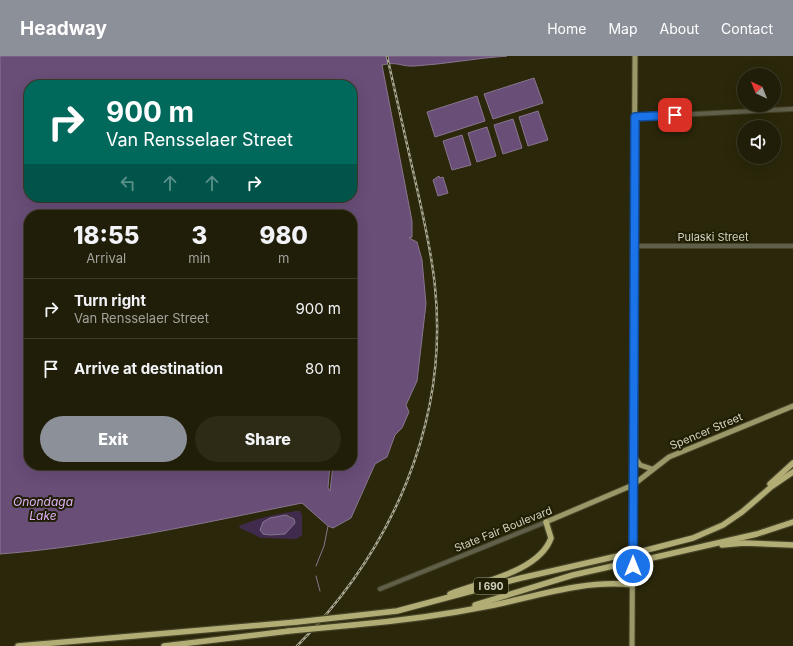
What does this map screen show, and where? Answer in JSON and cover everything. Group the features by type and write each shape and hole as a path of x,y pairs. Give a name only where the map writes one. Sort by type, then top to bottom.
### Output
{"highway":[{"path":"756,500 793,463"},
{"name":"I 690","path":"18,646 297,622 397,611 424,605 521,578 683,542 706,533 732,519 793,472"},
{"path":"424,605 503,575 540,556 548,544 550,533 546,522"},
{"name":"I 690","path":"164,646 424,617 452,612 566,577 757,534 793,522"},
{"path":"704,546 744,544 793,545"},
{"path":"452,612 489,606 557,590 621,584 633,585"}],"main road":[{"path":"632,646 635,56"},
{"name":"Spencer Street","path":"633,485 652,468 678,453 793,406"},
{"path":"632,454 640,465 652,468"},
{"name":"State Fair Boulevard","path":"546,522 633,485"}],"street":[{"path":"635,117 793,110"},
{"name":"Pulaski Street","path":"634,246 793,246"},
{"name":"State Fair Boulevard","path":"380,589 546,522"}],"shaded area":[{"path":"300,511 302,515 302,535 297,539 261,538 240,528 239,526 274,515","holes":["286,515 291,516 288,530 285,534 270,535 270,518"]}],"water":[{"name":"Onondaga Lake","path":"0,56 507,56 415,66 396,64 382,65 412,221 412,237 409,238 417,242 422,260 426,304 417,381 406,405 409,412 402,428 395,435 387,457 375,464 351,518 333,528 328,526 302,503 114,540 0,554"},
{"path":"534,78 543,103 493,119 484,94"},
{"path":"477,96 485,121 435,137 427,112"},
{"path":"538,111 548,140 528,146 519,117"},
{"path":"513,119 522,148 503,154 494,125"},
{"path":"487,127 496,156 477,162 468,133"},
{"path":"462,135 471,165 452,170 443,141"},
{"path":"439,176 440,178 443,177 448,193 438,196 433,180"},
{"path":"286,515 294,519 295,523 285,534 263,534 260,530 263,522 270,518"}],"waterway":[{"path":"316,566 324,546 328,526"},
{"path":"316,576 320,591"}],"railway":[{"path":"297,646 331,609 361,569 386,526 407,482 423,435 433,387 437,337 435,287 432,263 387,56"}],"route":[{"path":"633,566 632,448 635,117 675,115"}]}
